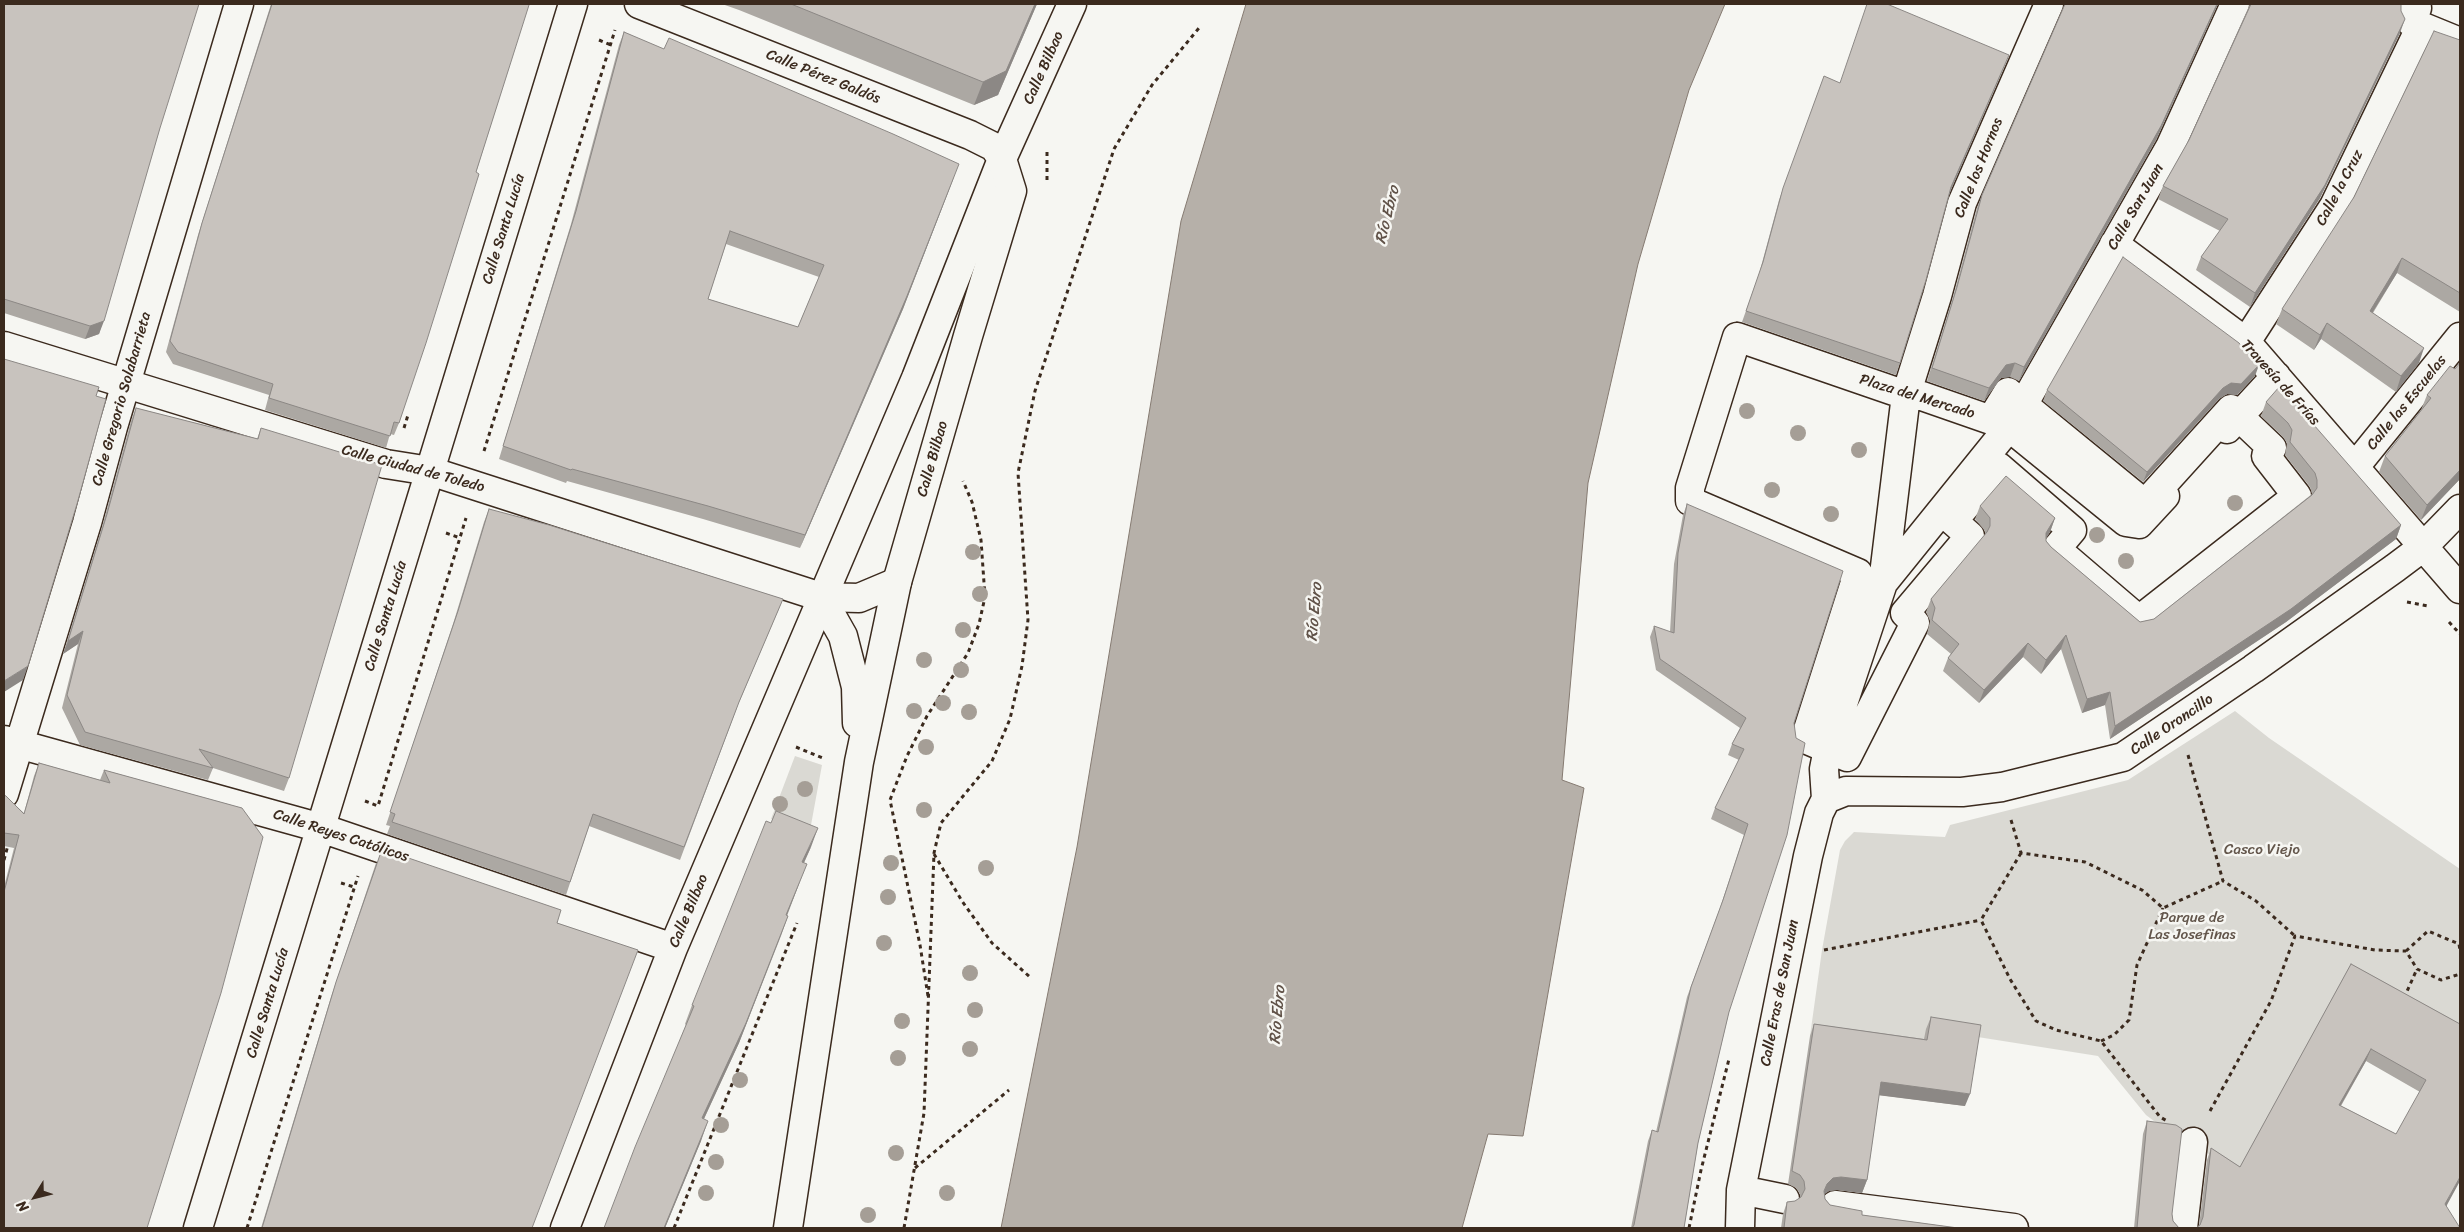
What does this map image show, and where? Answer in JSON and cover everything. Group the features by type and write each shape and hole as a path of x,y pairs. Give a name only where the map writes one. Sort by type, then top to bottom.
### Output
{"street":[{"name":"Calle Gregorio Solabarrieta","path":"4,794 11,742 126,383 239,4"},
{"name":"Calle Santa Lucía","path":"198,1228 573,4"},
{"name":"Calle Pérez Galdós","path":"639,4 970,135 994,147 1002,159"},
{"name":"Calle Bilbao","path":"565,1228 673,948 821,597 916,378 1002,159 1072,4"},
{"name":"Calle los Hornos","path":"1883,583 1906,395 1937,296 1962,203 2049,4"},
{"name":"Calle San Juan","path":"1883,583 2009,427 2025,404 2170,147 2235,4"},
{"path":"2414,15 2460,42"},
{"name":"Calle la Cruz","path":"2246,342 2334,206 2414,15"},
{"name":"Calle Bilbao","path":"788,1228 859,762 897,582 1012,191 1002,159"},
{"name":"Travesía de Frías","path":"2114,244 2246,342 2460,589"},
{"name":"Plaza del Mercado","path":"1737,337 1906,395 1922,396 1991,420 2008,392 2145,504 2231,409 2272,448 2266,456 2297,496 2138,620 2056,549 2072,530 1999,466 1953,521 1970,536 1905,613 1914,623 1846,757 1806,739 1858,573 1690,501 1690,488 1737,337"},
{"name":"Calle las Escuelas","path":"2354,468 2460,337"},
{"name":"Calle Ciudad de Toledo","path":"4,346 386,464 430,471 821,597 859,598 897,582"},
{"path":"2009,427 2126,522 2139,524 2276,376"},
{"name":"Calle Oroncillo","path":"1826,799 1835,793 1846,791 1962,792 2002,787 2123,757 2322,621 2423,547 2460,509"},
{"path":"1826,799 1824,769 1828,749 1883,583"},
{"name":"Calle Bilbao","path":"821,597 843,636 856,688 859,762"},
{"name":"Calle Reyes Católicos","path":"11,742 321,828 673,948"},
{"name":"Calle Eras de San Juan","path":"1740,1228 1741,1190 1808,856 1819,812 1826,799"},
{"path":"2183,1228 2194,1140"},
{"path":"1741,1190 1785,1199"},
{"name":"Calle Eras de San Juan","path":"1721,1228 1741,1190"},
{"path":"1835,1205 2014,1228"}],"path":[{"path":"482,457 617,25"},
{"path":"904,1228 924,1113 934,853 941,823 992,762 1010,719 1022,666 1028,620 1018,473 1035,391 1114,149 1152,85 1199,28"},
{"path":"1046,144 1046,184"},
{"path":"386,464 392,444 401,441 405,424 484,452"},
{"path":"929,1004 920,945 890,800 927,716 968,653 981,615 985,597 980,540 972,502 962,479"},
{"path":"247,1228 467,515"},
{"path":"2406,602 2416,603 2434,610"},
{"path":"2447,620 2460,634"},
{"path":"790,744 826,759 830,763"},
{"path":"2187,753 2223,881 2256,901 2295,936 2375,950 2406,951 2428,931 2459,944 2460,951"},
{"path":"332,790 378,806"},
{"path":"1822,950 1981,920 2021,853 2008,811"},
{"path":"934,853 962,901 992,943 1031,978"},
{"path":"2021,853 2085,862 2142,890 2163,908"},
{"path":"1981,920 2010,979 2036,1021 2056,1030 2100,1041 2114,1035 2129,1020 2137,965 2163,908 2223,881"},
{"path":"674,1228 800,916"},
{"path":"2100,1041 2160,1116 2194,1140 2271,1001 2295,936"},
{"path":"2406,951 2417,969 2441,980 2460,974"},
{"path":"2400,1005 2417,969"},
{"path":"914,1169 1009,1090"},
{"path":"1689,1228 1701,1170"}],"green space":[{"name":"Parque de Las Josefinas","path":"2235,711 2269,738 2460,869 2460,1039 2400,1005 2236,1174 2203,1150 2178,1139 2146,1115 2098,1056 1927,1029 1922,1052 1810,1036 1822,950 1840,850 1845,841 1854,832 1945,837 1950,825 2128,780"},
{"path":"795,756 822,765 811,825 806,832 771,819"}],"water":[{"name":"Río Ebro","path":"1246,4 1725,4 1689,90 1638,264 1588,483 1562,780 1584,788 1523,1136 1488,1134 1462,1228 1001,1228 1077,847 1181,221"}],"building":[{"path":"4,4 199,4 160,128 104,321 90,326 4,299"},
{"path":"272,4 529,5 476,172 479,174 426,343 399,423 394,422 390,436 269,398 273,384 178,352 170,341 202,223"},
{"path":"791,4 1035,4 1006,71 983,82"},
{"path":"1867,4 1887,4 2009,55 1951,187 1926,280 1900,363 1746,311 1763,262 1783,188 1824,76 1840,83"},
{"path":"2065,4 2217,4 2161,126 2024,367 2015,363 2006,365 1989,388 1932,368 1957,287 1982,195"},
{"path":"2251,4 2401,4 2401,11 2405,19 2325,185 2255,293 2201,257 2228,219 2163,186 2189,140"},
{"path":"2434,31 2460,40 2460,293 2402,258 2370,311 2424,348 2401,376 2327,323 2320,335 2282,309 2354,197"},
{"path":"624,32 664,49 669,38 959,164 907,296 805,535 708,506 571,470 503,446 576,211","holes":["730,231 824,265 798,327 708,299"]},
{"path":"2123,257 2239,343 2259,365 2241,384 2231,383 2223,388 2147,472 2047,390"},
{"path":"4,359 99,387 96,396 106,399 77,504 28,666 4,681"},
{"path":"2460,363 2460,470 2427,505 2385,456 2431,398 2427,395 2450,366 2455,369"},
{"path":"2280,386 2401,525 2291,609 2115,726 2110,692 2087,699 2066,635 2046,660 2028,643 1984,690 1948,658 1959,644 1932,620 1935,608 1931,599 1987,532 1990,526 1990,518 1980,506 2006,476 2055,518 2046,533 2046,541 2051,547 2140,622 2154,619 2312,495 2317,488 2315,473 2290,442 2292,430 2288,423 2266,402"},
{"path":"136,408 258,439 261,428 382,465 289,778 199,749 213,768 85,732 67,695 83,631 68,641 107,514"},
{"path":"1687,504 1843,571 1794,723 1796,738 1805,743 1787,835 1729,1012 1698,1143 1684,1228 1632,1228 1652,1130 1658,1132 1691,987 1748,824 1715,808 1744,749 1732,744 1746,718 1660,659 1654,626 1674,633 1678,553"},
{"path":"489,509 549,525 783,599 739,702 684,847 593,814 570,882 392,822 395,814 390,812 458,611"},
{"path":"39,763 110,783 104,770 242,808 263,837 221,993 147,1228 4,1228 4,892 19,835 4,833 4,795 24,814"},
{"path":"776,811 818,828 802,862 807,864 746,1023 702,1118 708,1121 664,1228 604,1228 635,1147 694,1006 692,1005 766,821 771,823"},
{"path":"382,849 561,910 557,923 638,950 532,1228 262,1228 336,982"},
{"path":"2351,964 2460,1024 2460,1177 2445,1204 2460,1228 2196,1228 2200,1225 2203,1217 2211,1148 2240,1167","holes":["2371,1049 2426,1080 2396,1134 2339,1105"]},
{"path":"1931,1017 1981,1025 1970,1094 1881,1082 1867,1180 1833,1178 1827,1184 1824,1191 1825,1199 1830,1205 1862,1211 1862,1215 1958,1228 1784,1228 1787,1202 1795,1201 1801,1197 1805,1189 1804,1181 1800,1175 1792,1171 1814,1024 1927,1040"},
{"path":"2147,1121 2176,1125 2182,1129 2172,1214 2173,1221 2179,1228 2137,1228"}],"park label":[{"name":"Casco Viejo","path":"2262,850"}]}
